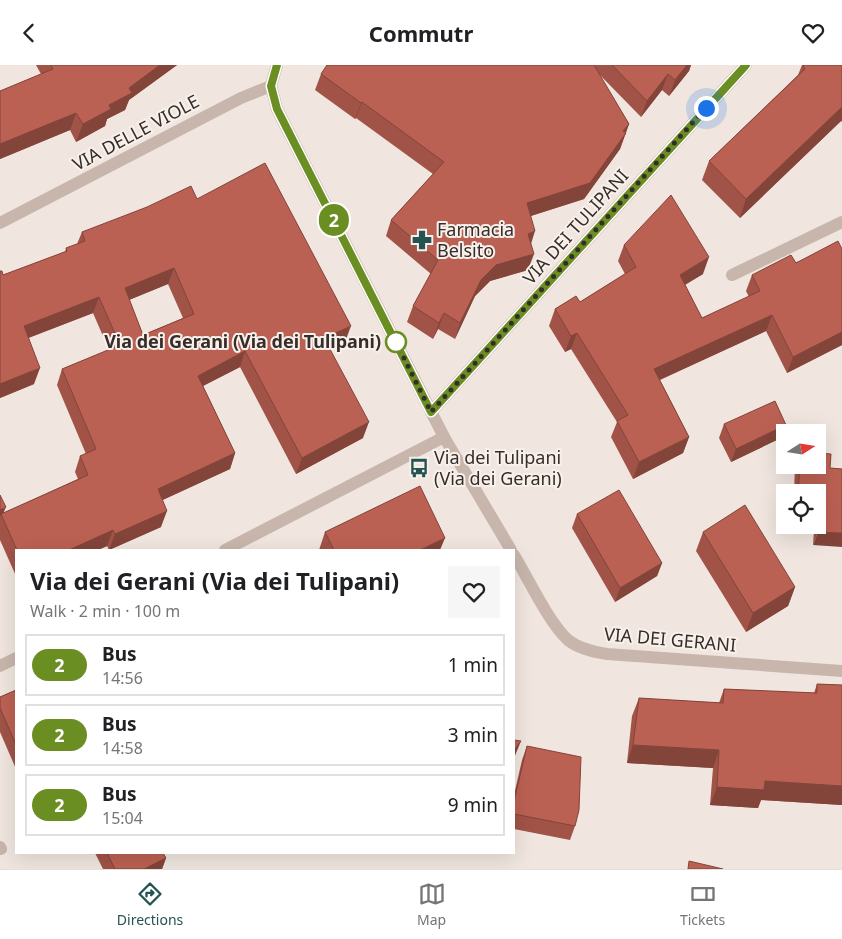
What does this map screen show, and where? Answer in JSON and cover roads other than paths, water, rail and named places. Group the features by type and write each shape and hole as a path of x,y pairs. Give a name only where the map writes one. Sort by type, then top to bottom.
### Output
{"street":[{"path":"277,65 271,86 277,109 444,437 510,549"},
{"name":"VIA DEI TULIPANI","path":"431,412 746,65"},
{"name":"VIA DELLE VIOLE","path":"0,223 241,98 271,86"},
{"path":"732,275 842,222"},
{"path":"227,549 444,437"},
{"name":"VIA DEI GERANI","path":"515,557 552,619 568,640 588,651 842,671"},
{"path":"0,666 15,658"}],"place":[{"name":"Farmacia Belsito","path":"422,240"},
{"name":"Via dei Gerani (Via dei Tulipani)","path":"396,342"},
{"name":"Via dei Tulipani (Via dei Gerani)","path":"419,468"}]}
